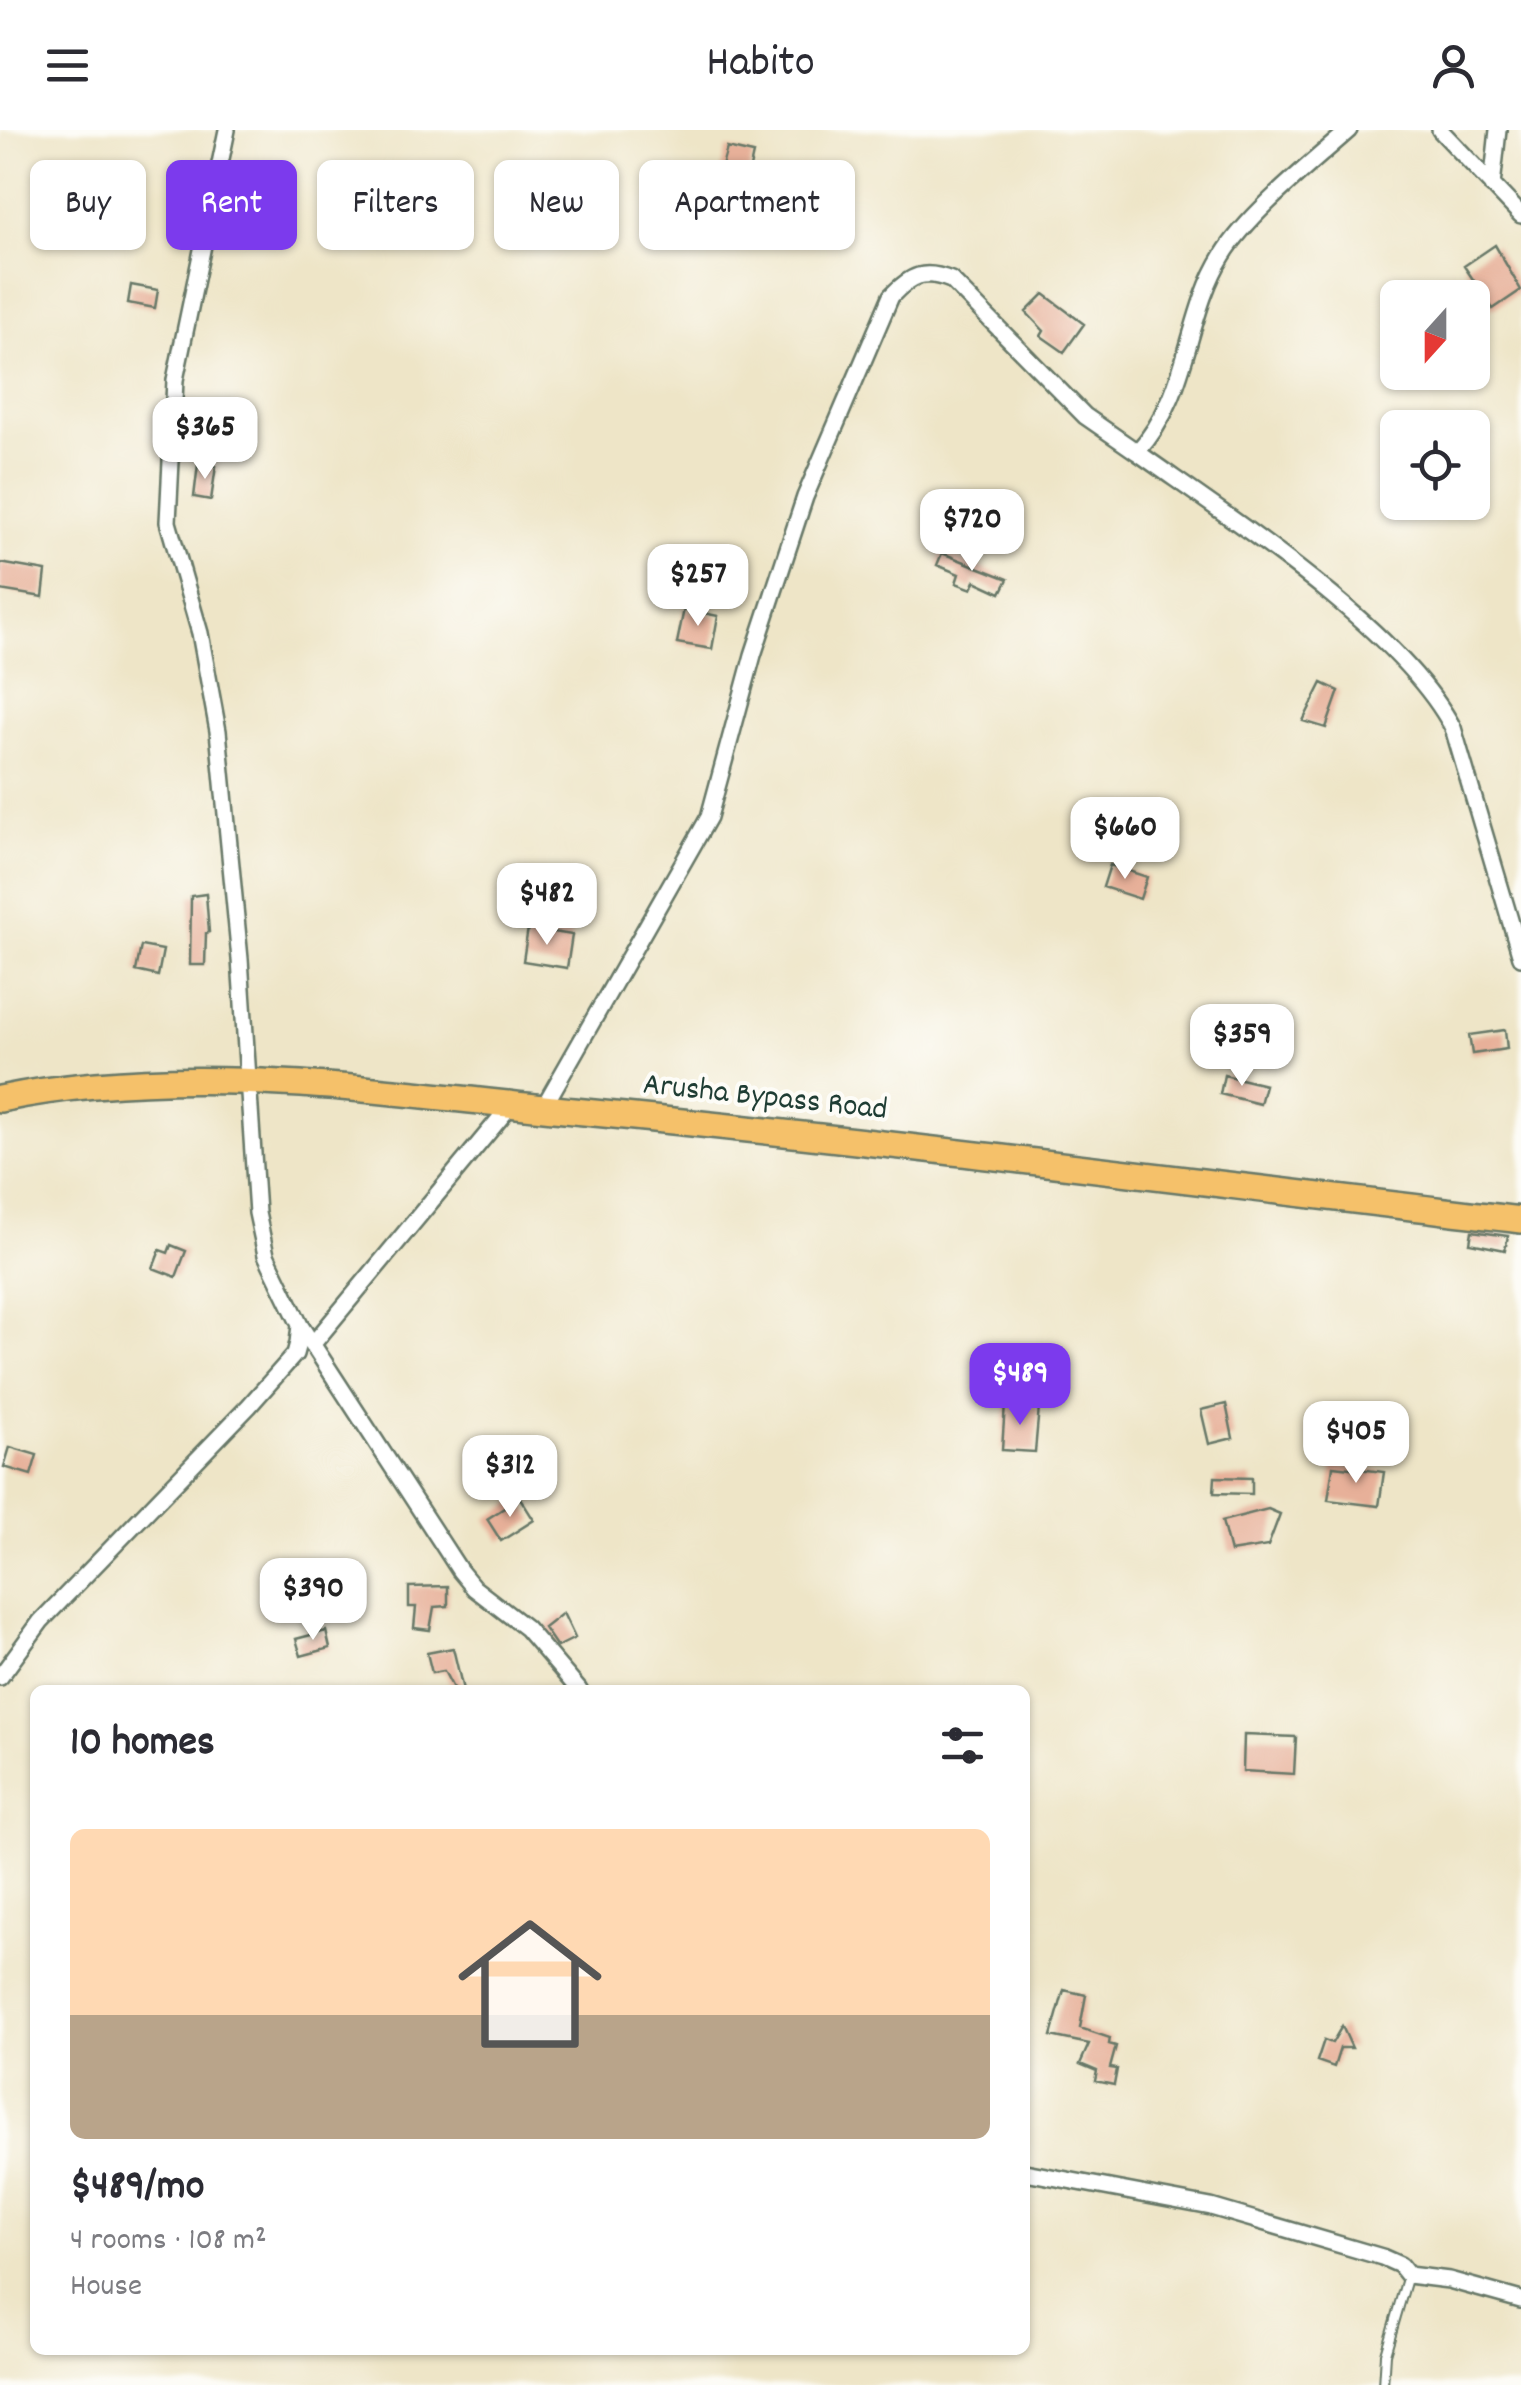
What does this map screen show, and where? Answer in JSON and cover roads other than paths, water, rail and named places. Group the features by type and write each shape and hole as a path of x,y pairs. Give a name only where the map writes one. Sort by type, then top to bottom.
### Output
{"main road":[{"name":"Arusha Bypass Road","path":"0,1099 53,1088 250,1080 766,1130 1521,1220"}],"street":[{"path":"227,130 176,380 168,522 213,697 250,1080 257,1213 266,1254 312,1345 460,1571 474,1588 519,1621 575,1685"},
{"path":"1138,452 1158,427 1223,253 1286,187 1349,130"},
{"path":"1440,130 1521,215"},
{"path":"1492,186 1498,130"},
{"path":"543,1108 709,817 753,655 805,497 892,296 916,275 926,272 950,280 1085,416 1316,585 1402,658 1434,693 1452,728 1521,957"},
{"path":"312,1345 510,1105"},
{"path":"0,1677 41,1621 277,1376 295,1354 300,1324"},
{"path":"1030,2173 1266,2220 1382,2257 1408,2275 1449,2280 1521,2300"}],"lane":[{"path":"1384,2385 1385,2354 1408,2275"}]}
